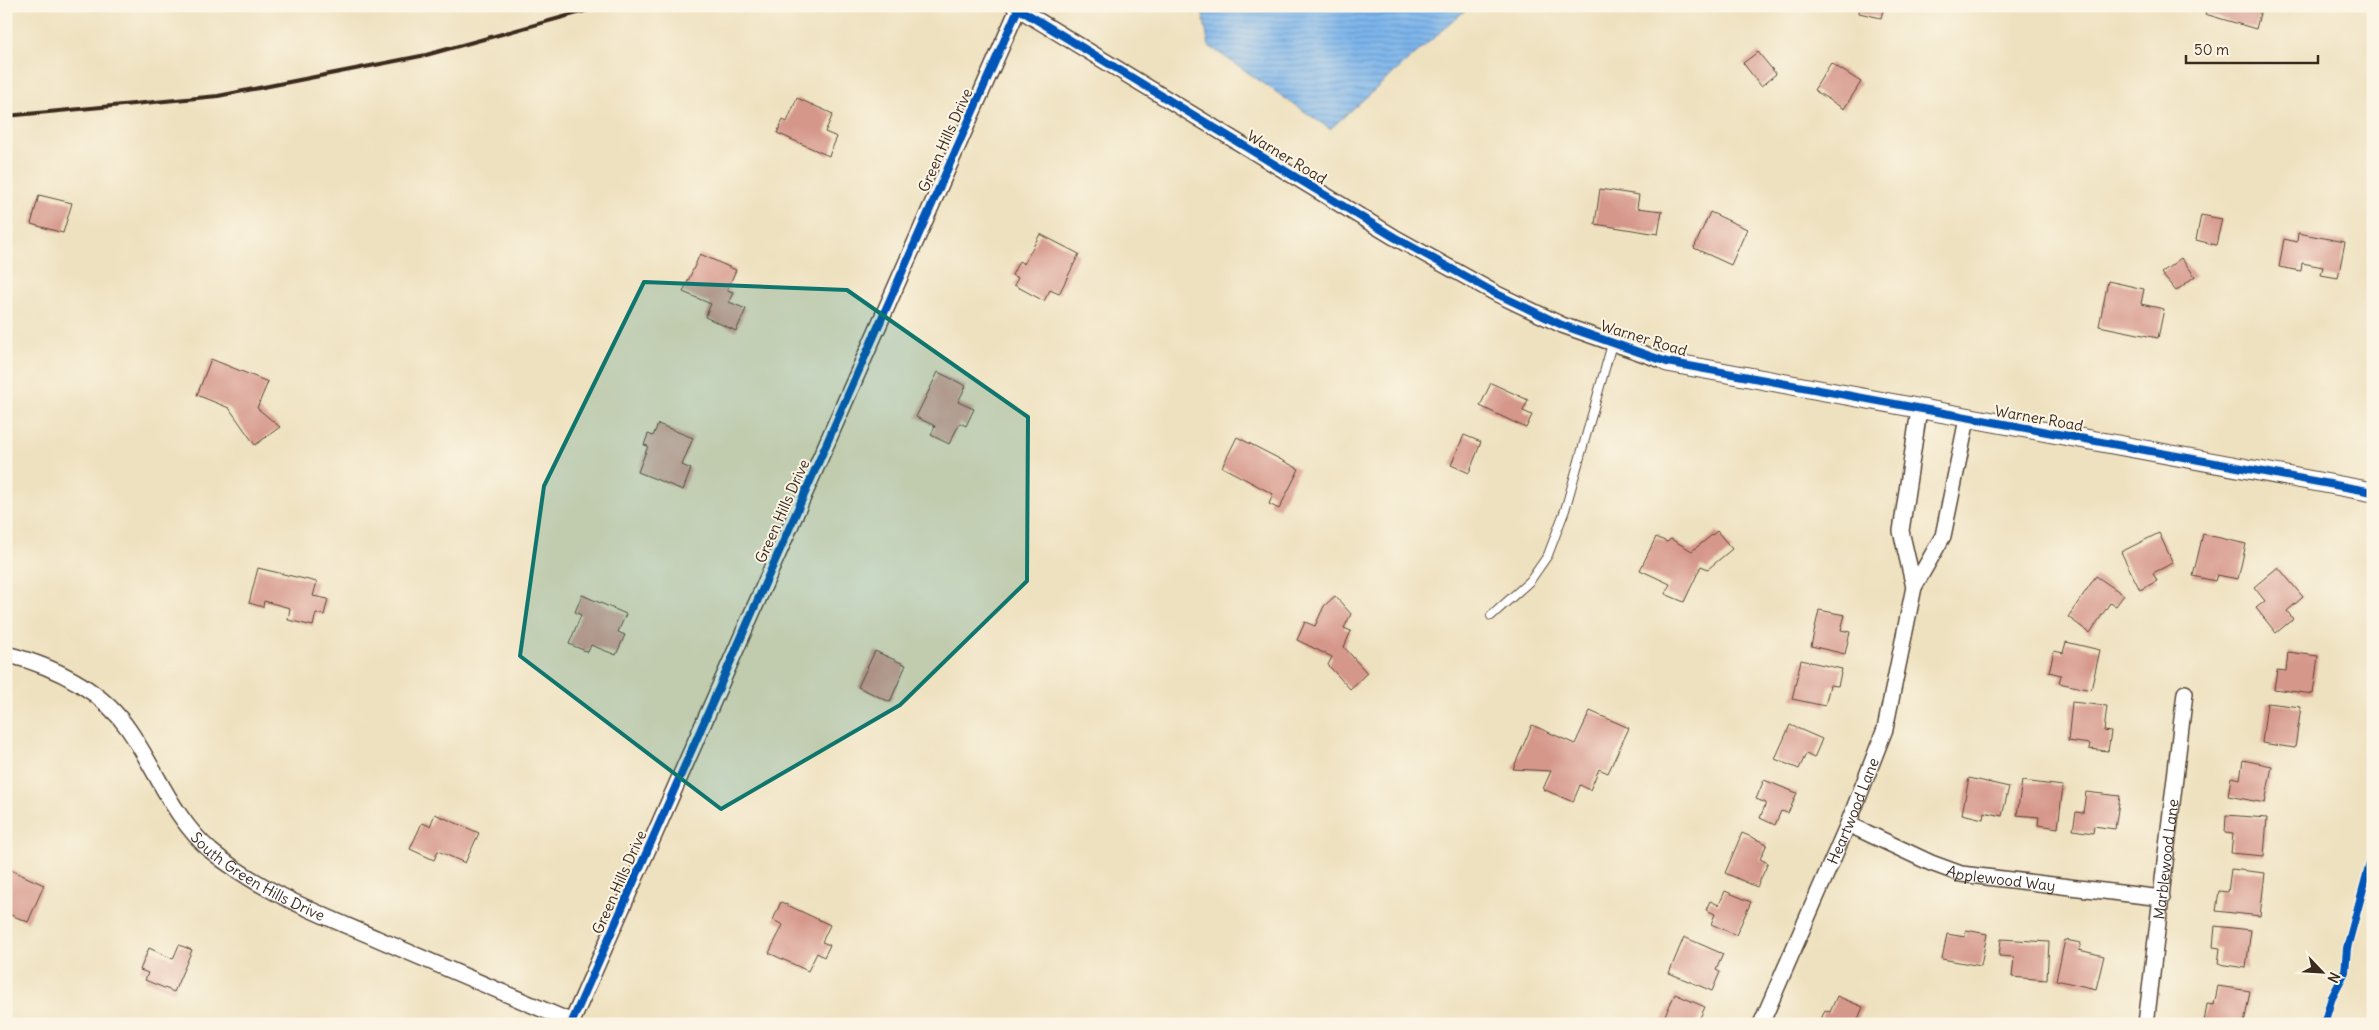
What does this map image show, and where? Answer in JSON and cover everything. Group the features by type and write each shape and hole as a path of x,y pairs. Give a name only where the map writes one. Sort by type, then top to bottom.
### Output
{"street":[{"name":"Warner Road","path":"1016,8 1394,237 1513,302 1562,325 1612,344 1667,362 1919,410 2373,492"},
{"name":"Green Hills Drive","path":"572,1023 1016,8"},
{"name":"Heartwood Lane","path":"1914,587 1901,531 1919,410"},
{"name":"Heartwood Lane","path":"1761,1024 1848,824 1885,728 1914,587 1943,536 1968,419"},
{"name":"South Green Hills Drive","path":"6,654 43,666 80,684 101,699 128,729 178,815 211,850 249,878 307,909 572,1023"},
{"name":"Marblewood Lane","path":"2146,1024 2185,693"},
{"name":"Applewood Way","path":"1848,824 1931,863 1962,874 2162,898"}],"lane":[{"path":"1491,616 1530,581 1548,555 1565,510 1612,344"}],"highlighted area":[{"path":"644,282 847,290 1028,417 1027,581 900,705 721,809 520,656 544,486"}],"water":[{"path":"1201,6 1470,6 1330,129 1209,46"}],"building":[{"path":"1860,6 1884,6 1881,18 1859,13"},
{"path":"2207,6 2262,6 2256,29 2205,14"},
{"path":"1758,52 1776,74 1761,86 1743,63"},
{"path":"1831,63 1861,82 1844,109 1814,90"},
{"path":"797,98 833,114 825,132 837,137 829,156 777,133 783,120 787,122"},
{"path":"1600,189 1639,195 1637,208 1662,211 1658,234 1595,224"},
{"path":"39,195 72,203 63,233 31,224"},
{"path":"1710,212 1747,229 1731,265 1694,248"},
{"path":"2201,215 2222,219 2216,245 2196,240"},
{"path":"2298,233 2345,242 2338,278 2321,275 2323,267 2302,263 2301,271 2279,267 2284,239 2297,242"},
{"path":"1040,234 1079,254 1059,294 1050,290 1044,301 1014,285 1018,278 1012,275 1019,261 1024,264"},
{"path":"700,254 736,270 727,290 733,292 729,302 746,309 736,331 705,317 711,304 683,292"},
{"path":"2181,258 2195,276 2176,291 2161,273"},
{"path":"2108,281 2144,289 2141,304 2164,309 2158,338 2099,326"},
{"path":"211,359 268,382 257,408 280,427 255,445 229,408 197,395"},
{"path":"938,372 966,386 958,402 974,409 966,426 960,423 949,444 931,435 935,426 916,417"},
{"path":"1491,383 1528,400 1523,411 1532,415 1526,428 1480,406"},
{"path":"658,424 693,438 682,465 691,469 683,490 638,472 648,446 644,445 648,434 653,436"},
{"path":"1464,435 1481,442 1469,473 1451,465"},
{"path":"1237,437 1299,469 1279,509 1269,504 1273,494 1222,467"},
{"path":"1717,531 1732,549 1708,569 1701,566 1684,602 1665,594 1670,584 1640,570 1656,537 1667,542 1671,539 1692,551"},
{"path":"2159,533 2173,563 2153,573 2157,581 2140,590 2121,552"},
{"path":"2203,534 2246,544 2238,579 2217,575 2215,581 2193,576"},
{"path":"2278,567 2303,597 2287,611 2293,619 2276,633 2256,608 2265,601 2254,587"},
{"path":"258,568 317,582 313,596 328,599 324,615 316,613 313,626 288,620 290,608 264,601 263,607 249,603"},
{"path":"2096,576 2124,595 2116,606 2110,603 2090,633 2068,617"},
{"path":"582,595 626,614 618,632 625,635 616,655 591,645 588,652 569,644 581,615 575,612"},
{"path":"1335,596 1351,614 1344,628 1351,631 1344,647 1367,673 1350,689 1328,665 1332,657 1297,640 1305,622 1315,626 1324,606"},
{"path":"1819,610 1845,615 1841,630 1850,632 1845,654 1811,646"},
{"path":"2066,642 2100,650 2091,690 2059,683 2061,675 2049,672 2054,651 2063,653"},
{"path":"875,651 906,665 890,702 858,687"},
{"path":"2288,652 2318,656 2313,694 2274,689 2277,670 2286,671"},
{"path":"1801,660 1842,669 1838,686 1830,685 1825,706 1792,699"},
{"path":"2072,702 2107,706 2104,731 2111,732 2108,751 2089,749 2090,744 2068,741"},
{"path":"2267,703 2301,707 2295,748 2262,743"},
{"path":"1590,711 1629,728 1608,773 1599,769 1590,790 1580,785 1573,802 1543,789 1551,771 1513,769 1532,725 1575,744"},
{"path":"1790,725 1822,739 1814,758 1806,754 1799,769 1775,759"},
{"path":"2243,760 2272,766 2265,803 2228,796 2231,777 2240,779"},
{"path":"1969,778 2009,787 2002,816 1984,812 1983,819 1962,814"},
{"path":"1764,780 1797,793 1788,813 1781,811 1775,825 1760,818 1766,803 1756,799"},
{"path":"2022,781 2063,786 2058,828 2038,825 2039,817 2017,815"},
{"path":"2086,792 2120,796 2115,829 2094,826 2093,833 2073,830 2076,812 2083,813"},
{"path":"435,814 479,833 465,863 438,851 434,860 410,849 422,823 430,826"},
{"path":"2226,815 2267,818 2264,856 2231,853 2233,834 2225,833"},
{"path":"1742,833 1767,844 1760,859 1768,863 1757,887 1725,873"},
{"path":"6,868 44,885 28,922 6,913"},
{"path":"2231,869 2265,873 2260,916 2216,911 2219,891 2228,892"},
{"path":"1725,891 1751,902 1736,935 1711,924 1715,914 1706,910 1710,901 1719,905"},
{"path":"781,902 830,925 822,942 830,945 824,957 817,953 808,971 769,953 783,925 773,920"},
{"path":"2215,926 2251,930 2246,968 2218,964 2220,948 2213,947"},
{"path":"1966,930 1987,934 1981,966 1942,959 1947,934 1965,937"},
{"path":"1684,937 1723,954 1716,970 1720,972 1712,991 1669,973"},
{"path":"2001,939 2049,942 2047,980 2012,977 2014,957 1999,956"},
{"path":"2065,940 2081,943 2079,950 2104,956 2096,989 2056,980"},
{"path":"179,945 192,950 174,992 145,980 148,973 140,970 149,948 173,959"},
{"path":"2218,986 2250,991 2244,1024 2204,1022 2207,1004 2214,1005"},
{"path":"1675,994 1705,1007 1697,1024 1661,1024"},
{"path":"1837,996 1863,1007 1856,1024 1819,1024 1825,1010 1830,1012"}],"railway":[{"path":"6,116 218,96 426,55 603,6"}],"cycle path":[{"path":"1014,6 1394,237 1497,294 1562,325 1667,362 2373,492"},
{"path":"571,1024 1018,9"},
{"path":"2324,1024 2332,997 2345,972 2347,948 2373,852"}]}
